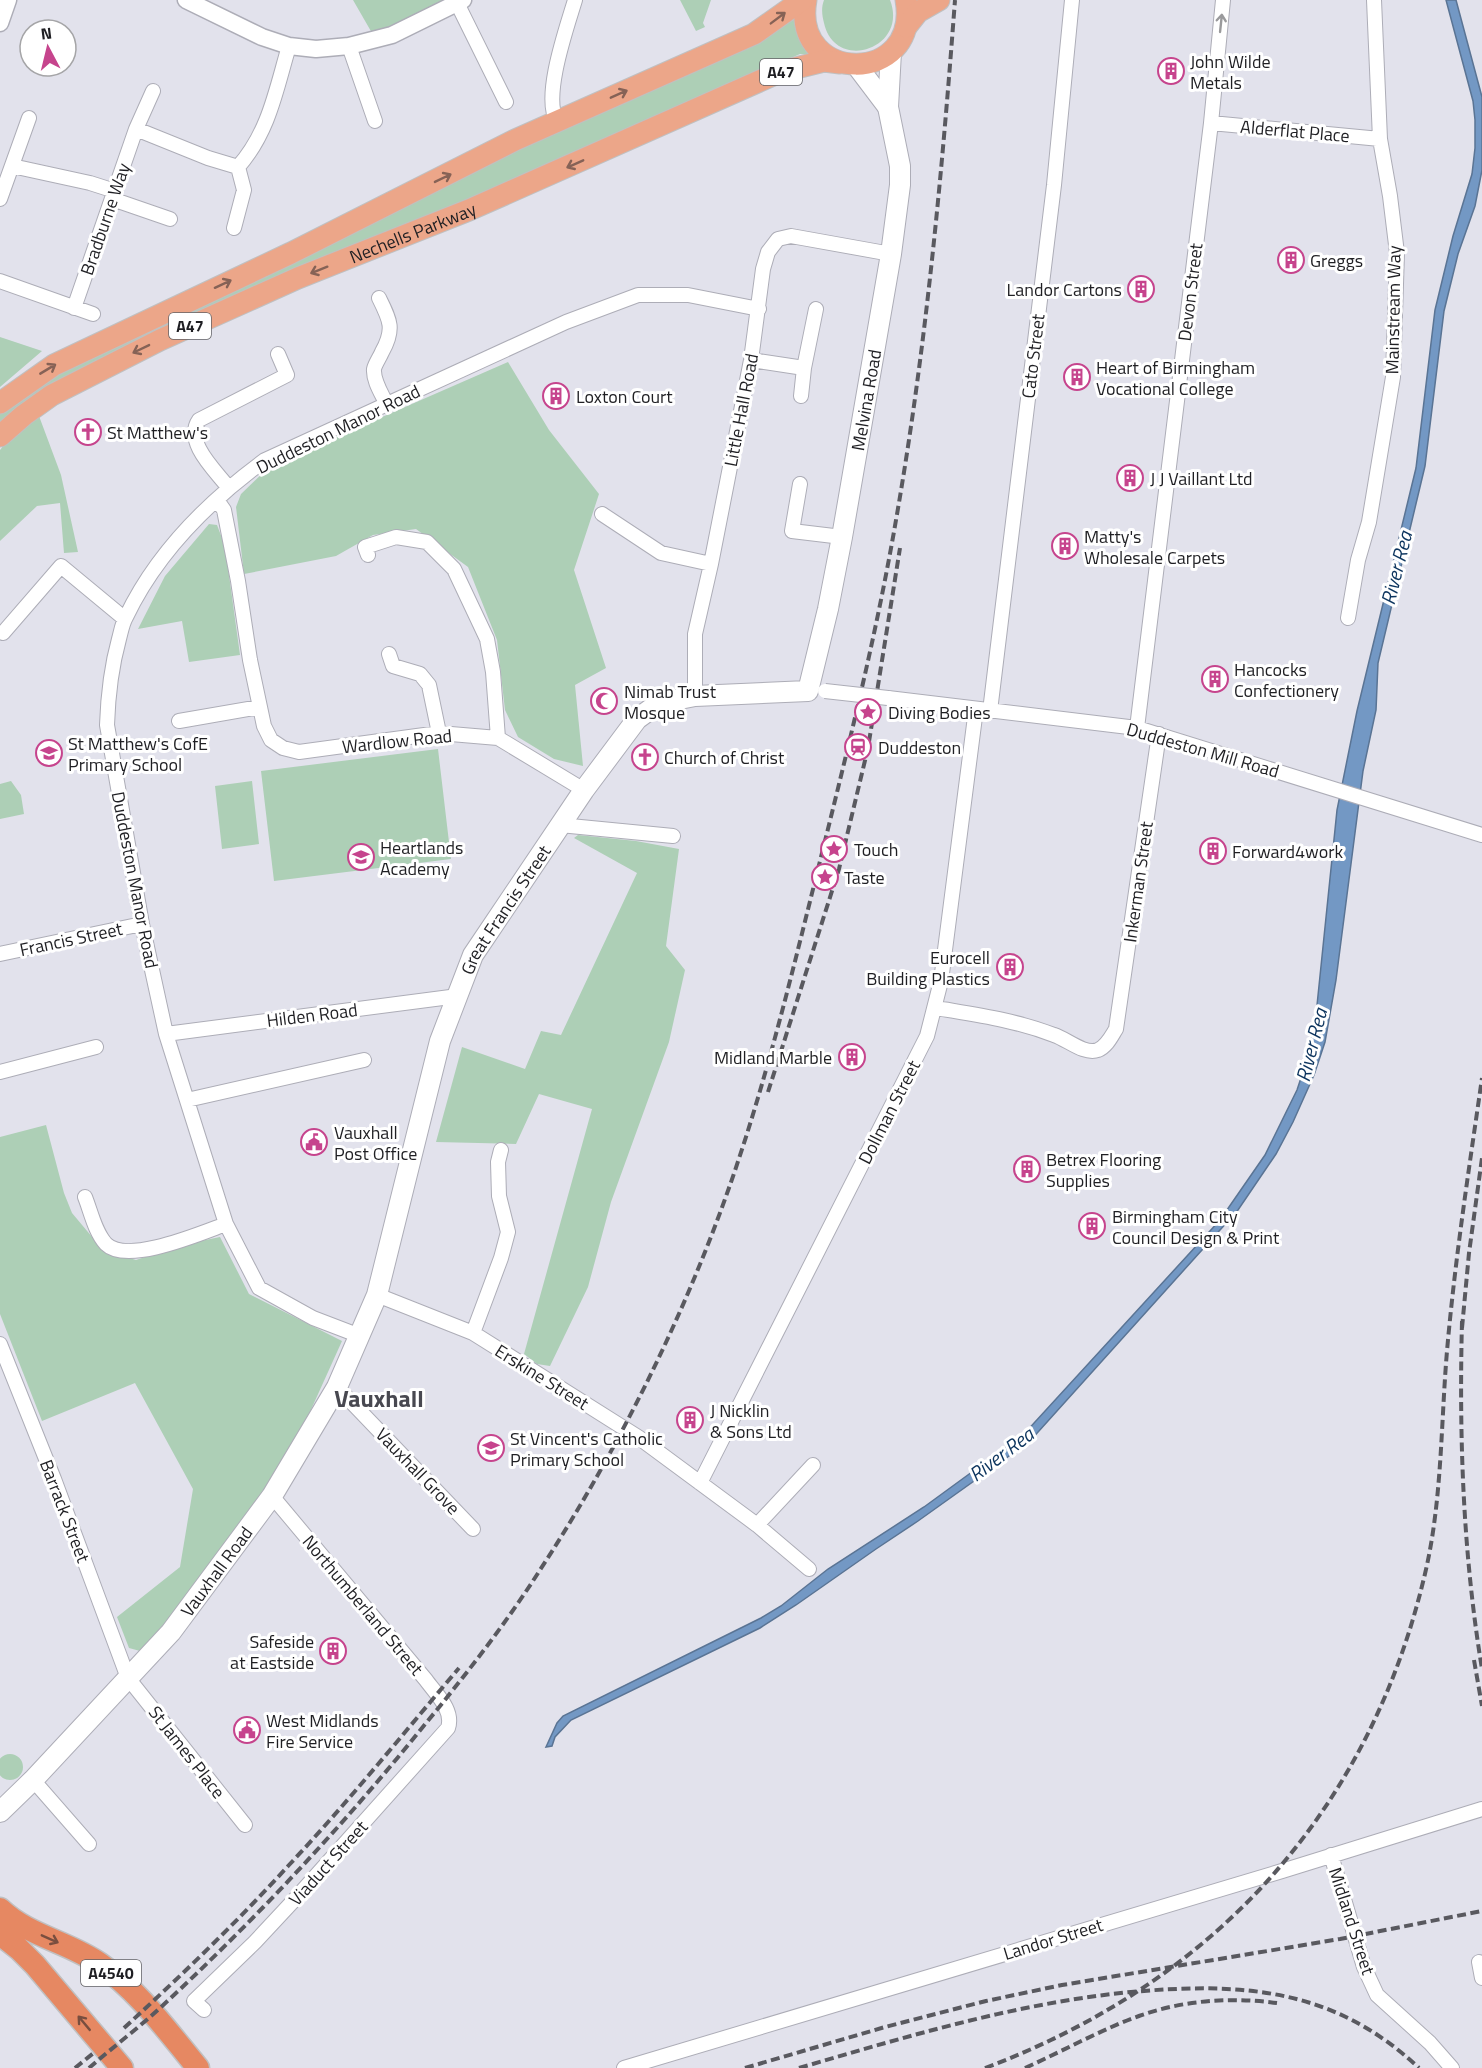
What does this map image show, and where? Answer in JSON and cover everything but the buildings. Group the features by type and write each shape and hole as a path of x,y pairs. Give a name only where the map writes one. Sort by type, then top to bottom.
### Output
{"highway":[{"name":"A4540","path":"0,1909 18,1924 82,1953 99,1964 129,1989 198,2068"},
{"name":"A4540","path":"0,1934 35,1965 122,2068"}],"main road":[{"name":"Nechells Parkway","path":"0,403 54,365 385,207 557,121 754,34 804,0"},
{"name":"A47","path":"804,0 806,29 814,44 825,56 849,64 881,59 891,52"},
{"path":"906,0 908,12 906,27"},
{"path":"891,52 918,12 939,0"},
{"name":"Melvina Road","path":"816,691 828,609 891,254 900,185 900,166 888,107 891,52"},
{"name":"Nechells Parkway","path":"0,436 24,415 79,380 160,340 288,283 469,210 780,72 824,61 849,64"},
{"name":"Melvina Road","path":"849,64 888,107"},
{"name":"Great Francis Street","path":"376,1294 440,1041 473,955 624,734 645,712 659,703 695,696 816,691"},
{"name":"Vauxhall Road","path":"1,1813 171,1632 272,1496 337,1387 376,1294"}],"street":[{"path":"0,23 8,0"},
{"path":"186,0 262,37 290,46 316,49 349,46 404,30 460,1 506,102"},
{"path":"557,121 554,116 552,96 557,63 575,0"},
{"name":"Cato Street","path":"990,711 1054,184 1072,0"},
{"name":"Devon Street","path":"1137,728 1211,123 1223,0"},
{"name":"Mainstream Way","path":"1348,618 1358,560 1369,522 1393,377 1396,253 1390,196 1380,139 1374,0"},
{"path":"238,167 250,153 265,128 290,46"},
{"path":"349,46 375,121"},
{"name":"Bradburne Way","path":"74,308 136,129 153,91"},
{"path":"0,199 29,118"},
{"name":"Alderflat Place","path":"1211,123 1380,139"},
{"path":"136,129 208,158 238,167"},
{"path":"12,166 90,183 170,219"},
{"path":"234,228 244,190 238,167"},
{"name":"Little Hall Road","path":"695,696 695,634 751,360 768,252 778,238 791,236 891,254"},
{"path":"0,281 93,314"},
{"name":"Duddeston Manor Road","path":"360,1336 313,1318 259,1288 226,1224 166,1034 142,924 107,725 112,666 125,619 168,550 228,487 265,460 566,322 638,295 688,295 759,309"},
{"path":"379,298 395,317 386,346 374,368 376,381 387,405"},
{"path":"801,396 804,368 816,309"},
{"path":"228,487 196,444 195,425 199,420 289,380 278,354"},
{"path":"751,360 804,368"},
{"path":"800,484 792,531 842,537"},
{"name":"Wardlow Road","path":"217,500 224,510 264,726 271,740 283,748 299,752 439,733 498,738 584,790"},
{"path":"602,514 662,553 711,564"},
{"path":"365,548 396,537 427,542 454,569 487,639 493,672 498,738"},
{"path":"3,633 61,566 125,619"},
{"path":"391,665 420,674 429,685 439,733"},
{"name":"Duddeston Mill Road","path":"816,691 1137,728 1482,835"},
{"path":"179,721 192,712 260,706"},
{"name":"Dollman Street","path":"700,1483 927,1036 936,1008 941,981 976,709"},
{"name":"Inkerman Street","path":"936,1008 1016,1021 1058,1036 1086,1050 1097,1050 1108,1042 1116,1029 1159,734"},
{"path":"560,825 672,836"},
{"name":"Francis Street","path":"0,954 142,924"},
{"name":"Hilden Road","path":"166,1034 458,996"},
{"path":"0,1072 96,1047"},
{"path":"187,1100 364,1060"},
{"path":"473,1334 501,1258 508,1232 499,1196 498,1162 501,1150"},
{"path":"85,1197 96,1227 107,1245 126,1252 142,1251 226,1224"},
{"name":"Erskine Street","path":"376,1294 473,1334 638,1437 757,1524 809,1569"},
{"name":"Barrack Street","path":"0,1344 58,1489 128,1678"},
{"name":"Vauxhall Grove","path":"337,1387 473,1529"},
{"path":"757,1524 813,1465"},
{"name":"Northumberland Street","path":"272,1496 426,1680 450,1715"},
{"name":"St James Place","path":"128,1678 245,1825"},
{"name":"Viaduct Street","path":"199,2006 448,1728 450,1715"},
{"path":"33,1780 89,1844"},
{"name":"Landor Street","path":"624,2068 1482,1809"},
{"name":"Midland Street","path":"1331,1856 1364,1967 1377,1995 1430,2043 1450,2066"},
{"path":"1479,1962 1482,1978"},
{"path":"159,2021 187,2042 210,2068"}],"green space":[{"path":"353,0 447,0 401,23 372,33"},
{"path":"680,0 711,0 703,23 705,27 696,31"},
{"path":"824,0 890,0 893,17 889,31 880,42 868,49 855,51 842,47 831,38 824,23 822,6"},
{"path":"797,18 801,37 810,54 800,54 453,208 0,428 0,411 34,386 546,135 764,36"},
{"path":"0,337 42,351 0,387"},
{"path":"508,362 549,430 599,494 574,570 606,668 575,685 583,766 554,759 518,737 505,710 497,640 468,567 416,529 373,535 336,556 244,574 236,507 241,494 270,466"},
{"path":"39,416 61,475 78,552 64,553 60,503 37,506 0,541 0,450 11,436"},
{"path":"209,524 217,525 225,546 240,655 189,662 182,621 138,629 165,576"},
{"path":"438,749 451,859 274,881 261,771"},
{"path":"11,781 21,795 24,814 0,819 0,784"},
{"path":"252,781 259,844 222,849 215,786"},
{"path":"578,835 636,841 679,849 666,946 685,970 669,1042 611,1202 588,1287 550,1366 537,1364 524,1354 592,1109 539,1094 516,1144 436,1142 462,1047 525,1069 541,1031 561,1035 637,873 574,838"},
{"path":"46,1125 64,1193 72,1213 103,1250 136,1260 181,1245 220,1237 249,1294 342,1341 300,1434 268,1487 198,1586 140,1651 129,1648 117,1617 180,1567 193,1489 135,1383 42,1421 0,1314 0,1137"},
{"path":"10,1754 19,1758 23,1767 19,1776 10,1780 1,1776 -3,1767 1,1758"}],"water":[{"name":"River Rea","path":"1446,0 1456,0 1482,97 1482,170 1475,206 1458,254 1444,311 1425,466 1378,663 1376,710 1363,771 1336,980 1325,1042 1314,1075 1293,1122 1276,1154 1238,1210 1030,1441 918,1521 760,1628 571,1720 555,1737 552,1746 546,1747 557,1723 563,1716 781,1606 828,1569 924,1507 1024,1434 1220,1220 1265,1155 1297,1090 1305,1066 1316,1015 1337,810 1357,711 1416,468 1435,310 1453,236 1472,174 1475,148 1473,101"}],"railway":[{"path":"89,2068 160,2008 263,1908 360,1802 469,1670 527,1590 596,1479 647,1383 692,1284 730,1185 769,1060 843,767 880,603 896,520 916,391 939,196 955,0"},
{"path":"768,1092 839,869 868,748 900,548"},
{"path":"985,2068 1068,2031 1144,1987 1213,1935 1273,1875 1325,1808 1368,1734 1402,1653 1432,1539 1436,1512 1450,1317 1482,1078"},
{"path":"1462,1328 1469,1253 1482,1158"},
{"path":"1462,1321 1461,1409 1464,1496 1470,1583 1482,1669"},
{"path":"1474,1660 1482,1706"},
{"path":"124,2028 167,1989 311,1841 459,1668"},
{"path":"745,2068 885,2027 986,2001 1062,1985 1340,1939 1482,1911"},
{"path":"799,2068 963,2022 1046,2004 1131,1992 1211,1988 1285,1996 1320,2006 1354,2021 1387,2041 1419,2068"},
{"path":"1025,2068 1110,2028 1173,2006 1225,2000 1277,2003"},
{"path":"75,2068 96,2051"}],"place":[{"name":"John Wilde Metals","path":"1171,71"},
{"name":"Greggs","path":"1291,260"},
{"name":"Landor Cartons","path":"1141,289"},
{"name":"Heart of Birmingham Vocational College","path":"1077,377"},
{"name":"Loxton Court","path":"556,396"},
{"name":"St Matthew's","path":"88,432"},
{"name":"J J Vaillant Ltd","path":"1130,478"},
{"name":"Matty's Wholesale Carpets","path":"1065,546"},
{"name":"Hancocks Confectionery","path":"1215,679"},
{"name":"Nimab Trust Mosque","path":"604,701"},
{"name":"Diving Bodies","path":"868,712"},
{"name":"Duddeston","path":"858,747"},
{"name":"St Matthew's CofE Primary School","path":"49,753"},
{"name":"Church of Christ","path":"645,757"},
{"name":"Touch","path":"834,849"},
{"name":"Forward4work","path":"1213,851"},
{"name":"Heartlands Academy","path":"361,857"},
{"name":"Taste","path":"825,877"},
{"name":"Eurocell Building Plastics","path":"1010,967"},
{"name":"Midland Marble","path":"852,1057"},
{"name":"Vauxhall Post Office","path":"314,1142"},
{"name":"Betrex Flooring Supplies","path":"1027,1169"},
{"name":"Birmingham City Council Design & Print","path":"1092,1226"},
{"name":"J Nicklin & Sons Ltd","path":"690,1420"},
{"name":"St Vincent's Catholic Primary School","path":"491,1448"},
{"name":"Safeside at Eastside","path":"333,1651"},
{"name":"West Midlands Fire Service","path":"247,1730"}],"district":[{"name":"Vauxhall","path":"379,1398"}]}
